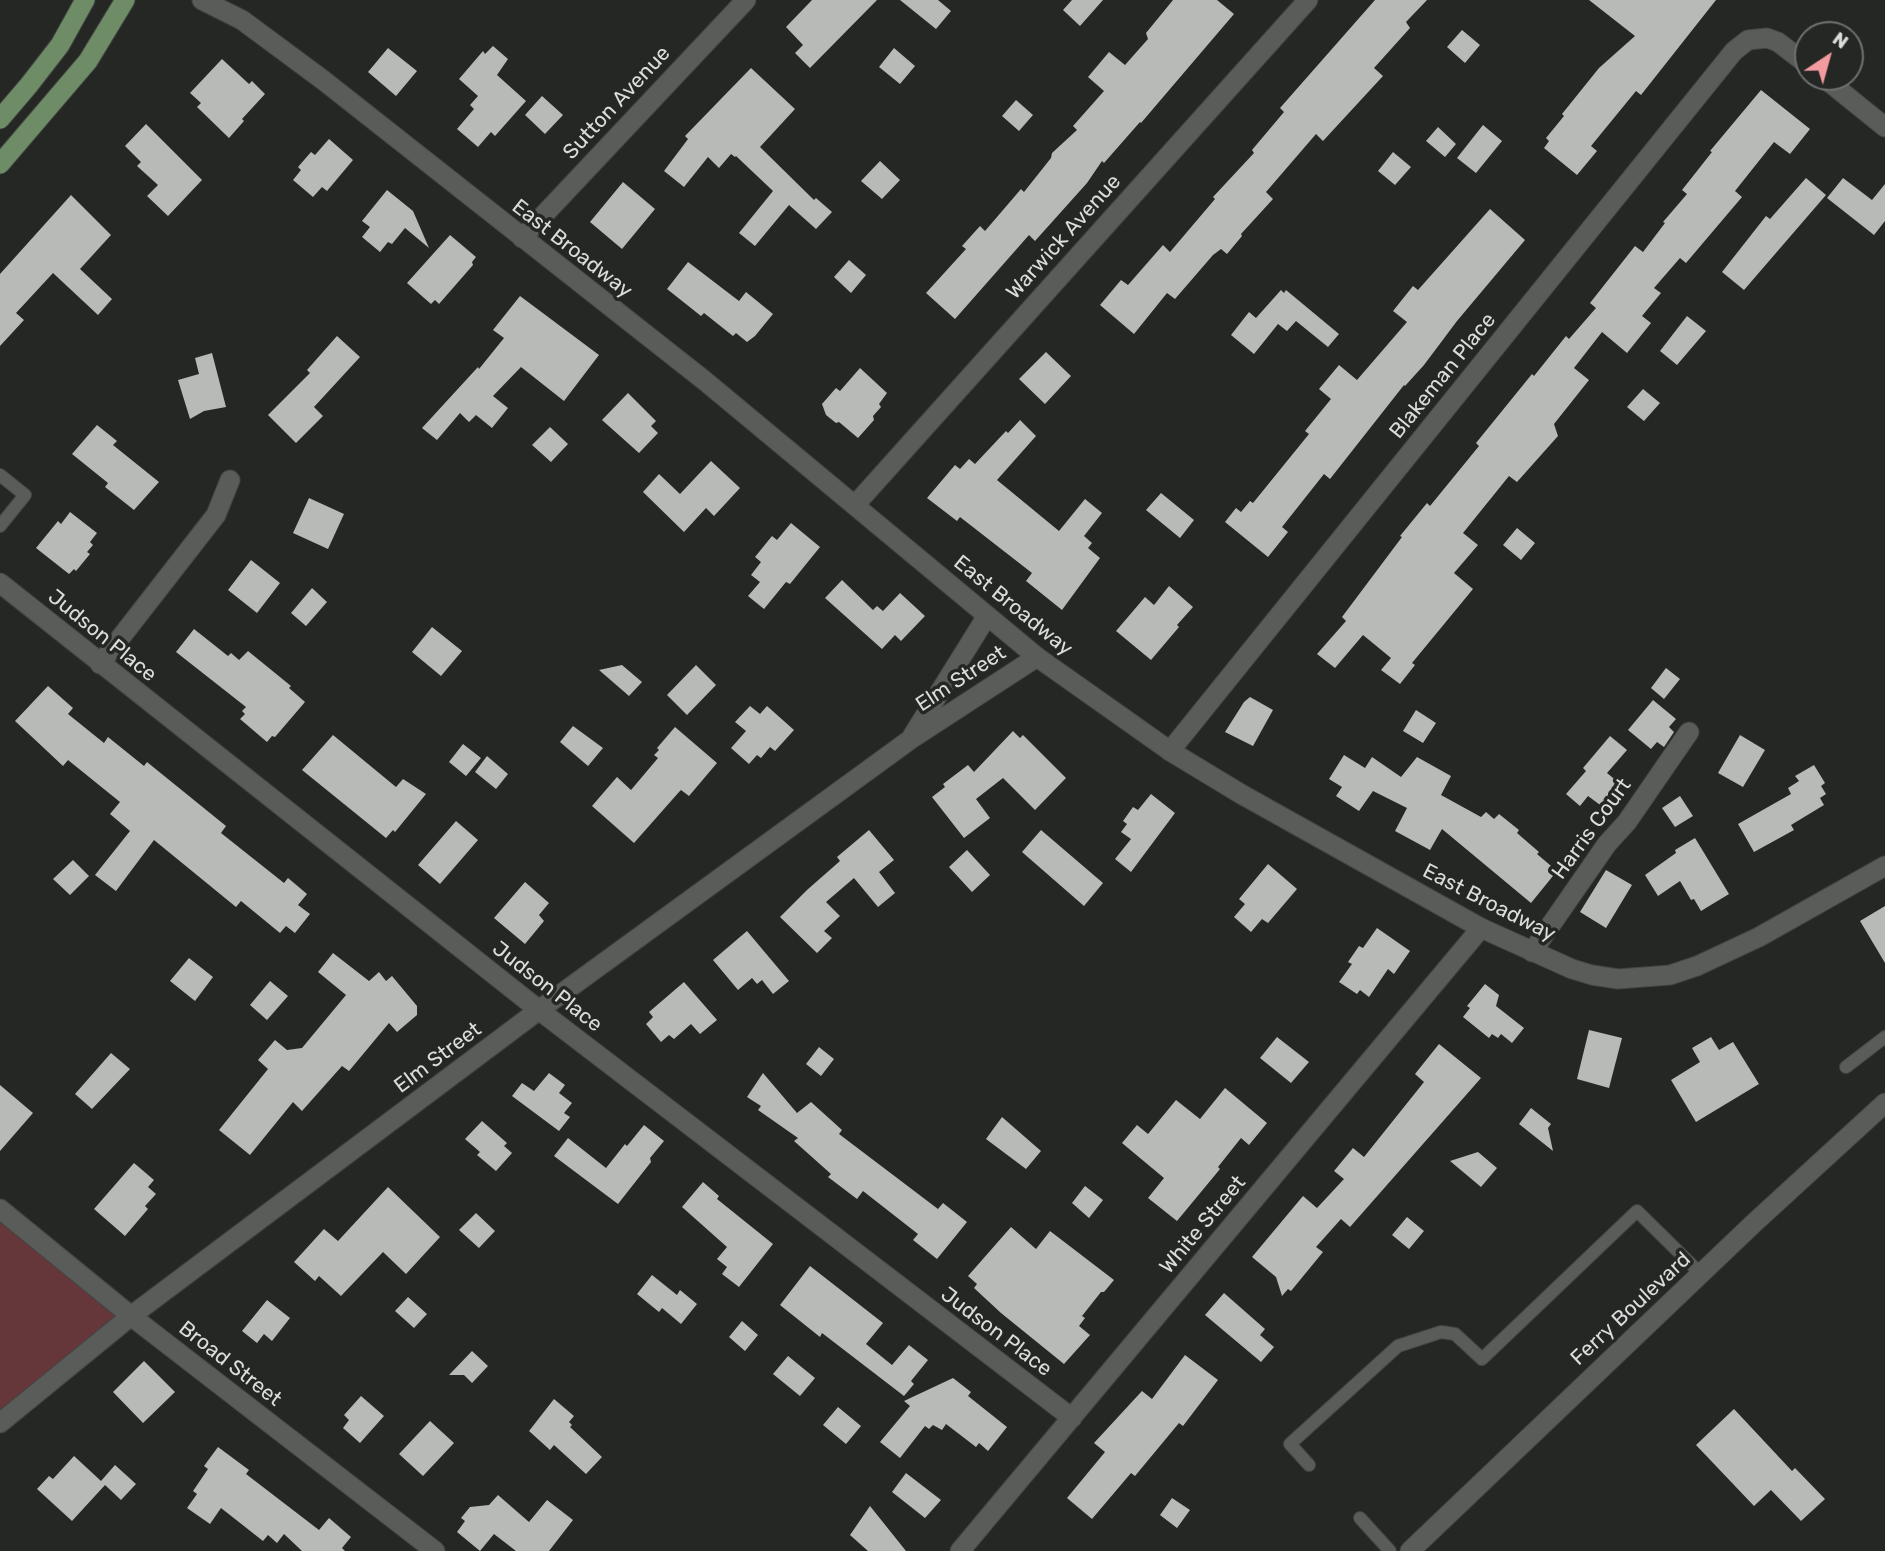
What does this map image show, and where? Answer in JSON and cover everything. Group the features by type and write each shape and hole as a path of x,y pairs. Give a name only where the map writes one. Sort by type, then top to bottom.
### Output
{"main road":[{"path":"0,119 54,52 85,0"},
{"path":"0,164 88,61 125,0"}],"street":[{"name":"East Broadway","path":"202,0 242,20 275,43 705,381 1037,657 1170,751 1241,794 1482,928 1572,970 1618,979 1670,975 1759,937 1885,866"},
{"name":"Sutton Avenue","path":"522,238 746,0"},
{"name":"Warwick Avenue","path":"855,505 1308,0"},
{"name":"Blakeman Place","path":"1170,751 1734,51 1748,40 1758,37 1778,42 1794,54"},
{"path":"1840,91 1885,127"},
{"path":"100,664 216,515 230,480"},
{"name":"Judson Place","path":"0,583 540,1010 1072,1418"},
{"name":"Elm Street","path":"911,739 987,616"},
{"name":"Elm Street","path":"0,1423 131,1315 540,1010 911,739 1037,657"},
{"name":"Harris Court","path":"1532,953 1689,732"},
{"name":"White Street","path":"960,1551 1482,928"},
{"name":"Ferry Boulevard","path":"1410,1551 1885,1102"},
{"name":"Broad Street","path":"0,1209 131,1315 435,1551"}],"lane":[{"path":"0,475 24,495 0,526"},
{"path":"1846,1068 1885,1037"},
{"path":"1309,1465 1290,1444 1398,1346 1441,1332 1455,1334 1482,1359 1637,1211 1701,1274"},
{"path":"1360,1518 1390,1551"}],"shaded area":[{"path":"0,1209 131,1316 0,1423"}],"building":[{"path":"812,0 877,0 810,68 795,53 803,45 786,27"},
{"path":"900,0 938,0 951,11 936,29"},
{"path":"1072,0 1103,0 1080,26 1063,10"},
{"path":"1173,0 1217,0 1234,14 1141,123 1104,163 1102,161 1087,183 1035,241 1029,235 955,319 926,293 966,249 962,246 980,226 985,231 1021,189 1024,192 1051,158 1052,153 1077,130 1073,126 1104,91 1088,77 1109,52 1125,65 1148,39 1146,33"},
{"path":"1375,0 1427,0 1406,22 1410,28 1374,68 1383,76 1323,141 1316,134 1266,192 1273,199 1227,254 1221,249 1213,255 1175,299 1167,293 1134,334 1100,305 1121,280 1128,285 1163,245 1170,252 1215,199 1213,197 1254,153 1252,150 1284,112 1280,108"},
{"path":"1589,0 1716,0 1641,95 1636,91 1591,146 1597,151 1577,175 1544,148 1549,141 1546,138 1599,68 1635,36"},
{"path":"1462,30 1480,45 1465,63 1447,47"},
{"path":"493,46 508,59 497,75 526,101 495,136 491,132 478,147 457,129 474,109 470,105 478,96 459,79 483,51 485,54"},
{"path":"388,48 417,71 396,96 368,72"},
{"path":"894,48 915,66 900,84 879,67"},
{"path":"222,59 249,84 252,81 265,94 229,138 197,107 201,103 190,93"},
{"path":"751,68 795,109 760,147 814,200 816,198 832,212 816,229 789,205 755,246 739,233 773,191 736,156 731,154 719,168 708,157 684,187 664,171 688,139 685,136"},
{"path":"1761,90 1810,129 1790,154 1774,142 1735,191 1742,197 1686,263 1680,258 1654,288 1661,293 1642,316 1651,323 1627,353 1602,332 1574,368 1589,380 1554,424 1558,436 1517,482 1509,476 1463,533 1478,545 1454,573 1473,589 1412,663 1415,665 1400,684 1381,670 1391,658 1363,635 1335,668 1317,654 1346,621 1342,617 1402,537 1400,536 1427,503 1430,506 1479,446 1476,443 1532,374 1534,376 1566,336 1569,339 1596,308 1590,303 1635,246 1643,252 1665,223 1663,222 1687,194 1682,190 1712,152 1710,151"},
{"path":"542,96 563,115 545,134 525,115"},
{"path":"1016,100 1033,115 1019,131 1002,116"},
{"path":"146,124 202,180 168,216 147,196 158,185 137,166 141,162 125,146"},
{"path":"1483,125 1502,141 1476,173 1457,158"},
{"path":"1438,127 1456,144 1445,157 1426,141"},
{"path":"329,139 353,160 327,191 322,187 313,197 293,180 301,170 298,167 311,152 315,155"},
{"path":"1393,152 1411,167 1395,185 1378,171"},
{"path":"880,161 900,180 882,199 861,181"},
{"path":"1806,178 1826,195 1744,290 1722,272 1766,216 1770,219"},
{"path":"1843,178 1872,200 1885,184 1885,221 1874,235 1827,198"},
{"path":"623,182 655,209 622,249 590,222"},
{"path":"387,190 413,211 429,248 405,228 392,244 388,242 380,252 362,237 370,227 362,221"},
{"path":"71,195 111,235 80,269 112,299 98,315 53,273 16,313 24,320 0,346 0,274"},
{"path":"1490,209 1525,240 1330,479 1324,474 1282,527 1288,532 1268,557 1225,522 1236,508 1241,512 1250,501 1253,503 1309,434 1305,431 1331,399 1319,389 1339,365 1357,380 1407,322 1393,311 1413,286 1418,290"},
{"path":"450,235 476,257 473,265 439,304 435,300 431,304 407,283"},
{"path":"849,260 866,275 851,293 834,277"},
{"path":"688,262 739,301 746,292 773,314 755,336 747,342 736,333 733,336 704,313 701,316 667,289"},
{"path":"1281,290 1284,293 1286,290 1339,334 1328,347 1296,321 1287,331 1278,324 1254,354 1231,335 1249,312 1256,318"},
{"path":"520,296 599,355 564,401 521,367 493,396 508,408 492,428 476,415 469,422 460,413 437,440 422,428 478,367 479,369 504,338 493,330"},
{"path":"1687,316 1706,331 1677,365 1660,351"},
{"path":"337,336 360,357 314,407 323,416 296,443 268,415 310,373 307,370"},
{"path":"1046,352 1071,376 1045,404 1019,379"},
{"path":"212,353 226,407 204,411 190,419 178,380 199,374 195,358"},
{"path":"860,368 887,393 879,404 881,407 873,416 874,420 858,438 826,415 822,404 836,388 840,391"},
{"path":"1643,389 1660,403 1644,421 1627,407"},
{"path":"628,393 656,421 651,426 658,433 639,453 602,420"},
{"path":"1020,420 1036,436 997,480 1059,531 1085,499 1102,513 1084,536 1092,543 1088,548 1100,558 1062,610 1026,581 1032,573 960,517 957,521 927,498 955,465 960,469 969,459 975,464"},
{"path":"97,425 117,441 113,445 159,482 134,510 105,487 108,483 72,454"},
{"path":"550,427 568,444 551,462 532,445"},
{"path":"711,461 740,488 714,516 706,508 684,532 643,492 659,474 680,494"},
{"path":"1161,493 1194,520 1180,538 1146,510"},
{"path":"309,498 344,514 328,549 293,533"},
{"path":"70,512 97,533 90,542 93,545 87,552 90,554 76,571 74,569 69,574 36,548 58,521 61,524"},
{"path":"791,523 820,547 790,584 786,582 764,609 748,596 760,582 751,575 761,562 755,557 772,536 777,540"},
{"path":"1517,528 1535,543 1521,560 1503,545"},
{"path":"251,560 280,583 257,613 228,590"},
{"path":"842,580 873,610 877,606 883,611 900,593 925,616 901,641 895,635 882,649 825,598"},
{"path":"1169,586 1193,607 1151,660 1116,631 1145,597 1154,605"},
{"path":"312,588 327,602 306,626 291,613"},
{"path":"432,627 462,651 441,676 412,652"},
{"path":"194,629 228,656 231,653 239,660 248,651 291,686 289,688 305,702 275,737 272,736 267,742 240,719 245,714 242,711 246,707 176,652"},
{"path":"622,665 642,682 629,696 599,670"},
{"path":"696,665 716,685 687,715 667,695"},
{"path":"1666,668 1680,679 1664,699 1651,688"},
{"path":"48,686 73,708 68,714 104,743 108,737 144,766 147,762 226,826 221,833 284,883 288,878 307,894 298,905 310,914 295,933 286,926 280,933 241,901 236,907 154,840 116,891 95,875 130,831 110,814 120,802 68,760 63,766 15,721"},
{"path":"1250,697 1273,710 1253,746 1225,732"},
{"path":"1653,700 1676,719 1669,727 1674,732 1664,747 1657,742 1651,749 1628,730"},
{"path":"750,706 760,714 767,706 794,730 775,751 770,747 761,758 757,755 749,764 731,748 746,731 735,722"},
{"path":"1416,710 1436,723 1423,743 1403,731"},
{"path":"573,726 603,748 588,766 560,742"},
{"path":"675,727 717,763 689,796 681,790 634,843 592,806 617,777 631,790 658,758 654,755 659,750 657,748"},
{"path":"1013,731 1020,738 1023,735 1066,778 1035,810 1003,778 976,799 990,818 964,838 932,797 945,787 943,784 968,765 974,772"},
{"path":"333,735 396,787 403,779 426,794 395,832 393,830 386,838 302,770"},
{"path":"1740,735 1765,750 1743,787 1718,773"},
{"path":"1610,736 1627,750 1607,773 1623,786 1617,793 1623,799 1611,813 1588,796 1580,806 1566,794 1586,771 1583,768"},
{"path":"463,744 481,758 466,776 449,762"},
{"path":"1344,755 1365,768 1372,757 1401,777 1417,757 1451,776 1441,795 1481,817 1486,812 1494,819 1499,814 1519,830 1517,833 1557,871 1531,903 1442,829 1430,850 1395,831 1407,808 1373,791 1359,811 1336,796 1342,787 1329,779"},
{"path":"487,756 508,774 496,789 475,772"},
{"path":"1814,765 1825,783 1821,786 1826,794 1820,798 1824,805 1791,825 1794,830 1754,852 1738,824 1791,794 1788,788 1799,781 1795,776"},
{"path":"1151,794 1175,813 1131,872 1115,859 1131,839 1121,832 1127,824 1123,821 1133,807 1138,810"},
{"path":"1680,796 1693,816 1675,827 1662,808"},
{"path":"456,821 478,840 440,884 418,865"},
{"path":"869,830 894,860 879,872 895,893 878,907 854,878 826,902 840,916 824,931 832,938 817,953 780,917 840,861 837,857"},
{"path":"1041,830 1103,883 1084,906 1022,852"},
{"path":"1695,838 1729,894 1701,911 1680,881 1658,896 1645,875 1676,853 1675,850"},
{"path":"967,850 990,875 972,892 949,867"},
{"path":"73,860 89,876 70,895 53,879"},
{"path":"1268,864 1297,889 1268,923 1262,919 1251,932 1234,917 1245,904 1239,899"},
{"path":"1606,870 1632,885 1606,928 1580,912"},
{"path":"525,882 549,903 539,915 544,921 525,944 494,918"},
{"path":"1885,906 1885,963 1860,921"},
{"path":"1377,928 1410,951 1394,974 1388,969 1369,997 1360,990 1357,994 1339,982 1352,964 1348,962 1359,946 1363,948"},
{"path":"747,931 789,981 773,994 762,980 757,984 752,978 738,990 713,960"},
{"path":"333,953 369,981 379,972 386,981 392,976 417,1006 417,1015 397,1032 389,1023 349,1071 342,1066 302,1111 293,1102 250,1155 219,1130 268,1069 258,1060 275,1040 287,1050 302,1048 346,995 318,972"},
{"path":"189,958 213,977 195,1001 170,981"},
{"path":"270,981 288,996 267,1020 250,1005"},
{"path":"684,982 717,1020 700,1034 691,1024 674,1039 669,1035 661,1042 646,1024 653,1017 649,1012"},
{"path":"1485,984 1499,995 1496,1006 1524,1028 1512,1043 1501,1034 1498,1038 1492,1034 1489,1038 1463,1017 1470,1008 1467,1006"},
{"path":"1589,1030 1622,1038 1609,1088 1577,1079"},
{"path":"1277,1037 1309,1062 1291,1083 1260,1058"},
{"path":"1711,1037 1719,1050 1733,1042 1759,1084 1696,1122 1671,1080 1700,1062 1692,1048"},
{"path":"1439,1044 1481,1078 1350,1227 1341,1219 1316,1247 1323,1252 1291,1291 1288,1289 1282,1296 1276,1277 1252,1257 1303,1196 1317,1208 1344,1179 1334,1171 1353,1148 1364,1157 1424,1082 1415,1074"},
{"path":"819,1047 834,1059 821,1076 806,1064"},
{"path":"111,1053 130,1069 92,1109 75,1094"},
{"path":"549,1073 565,1085 559,1093 572,1103 564,1113 570,1117 559,1131 512,1096 522,1083 534,1091"},
{"path":"763,1073 797,1113 811,1102 842,1130 839,1134 938,1209 943,1203 967,1222 937,1259 913,1240 918,1234 863,1191 857,1199 828,1177 831,1174 794,1141 798,1138 758,1110 761,1106 747,1097"},
{"path":"0,1085 33,1113 0,1151"},
{"path":"1225,1088 1267,1123 1249,1145 1241,1138 1218,1167 1220,1169 1177,1221 1148,1198 1164,1178 1122,1143 1137,1125 1148,1134 1176,1100 1200,1119"},
{"path":"1531,1108 1551,1124 1548,1128 1553,1151 1519,1124"},
{"path":"1002,1117 1041,1151 1026,1169 986,1139"},
{"path":"482,1121 507,1143 504,1146 512,1153 496,1171 477,1155 480,1152 465,1139"},
{"path":"644,1125 664,1141 618,1204 554,1156 568,1138 606,1168"},
{"path":"1478,1152 1497,1168 1481,1187 1450,1161"},
{"path":"134,1163 154,1180 148,1187 156,1194 145,1206 148,1209 125,1236 94,1209"},
{"path":"703,1182 719,1196 717,1199 773,1244 739,1287 722,1274 727,1267 717,1259 727,1247 682,1207"},
{"path":"1085,1186 1103,1200 1089,1218 1072,1203"},
{"path":"388,1187 440,1237 406,1274 383,1252 341,1296 319,1276 315,1281 294,1262 324,1229 338,1241"},
{"path":"476,1213 495,1231 479,1248 459,1230"},
{"path":"1407,1217 1424,1231 1409,1249 1392,1235"},
{"path":"1011,1227 1036,1249 1050,1231 1114,1280 1082,1316 1085,1318 1079,1326 1090,1335 1064,1364 1001,1313 974,1288 977,1284 968,1276"},
{"path":"810,1266 883,1323 866,1344 892,1365 909,1345 928,1360 911,1381 914,1384 904,1396 822,1333 820,1337 780,1305"},
{"path":"652,1275 677,1295 680,1290 697,1304 681,1324 662,1308 659,1312 637,1294"},
{"path":"1224,1293 1265,1329 1260,1335 1274,1347 1261,1362 1205,1315"},
{"path":"408,1297 427,1314 414,1328 395,1311"},
{"path":"267,1300 290,1318 272,1341 264,1334 257,1343 242,1331"},
{"path":"742,1321 758,1335 745,1351 729,1337"},
{"path":"472,1351 488,1366 472,1383 464,1375 449,1375"},
{"path":"1185,1355 1218,1380 1183,1426 1179,1423 1135,1476 1131,1473 1092,1519 1067,1498 1105,1452 1094,1443 1142,1391 1152,1399"},
{"path":"788,1356 815,1378 800,1396 773,1374"},
{"path":"144,1361 175,1392 143,1423 113,1392"},
{"path":"953,1378 971,1392 968,1396 1007,1427 988,1451 979,1443 976,1447 946,1424 942,1430 933,1425 929,1429 925,1426 900,1458 880,1442 910,1406 904,1401"},
{"path":"361,1396 384,1416 360,1443 343,1428 349,1420 344,1415"},
{"path":"554,1399 574,1416 569,1422 572,1425 570,1427 602,1457 586,1474 554,1445 550,1450 529,1431"},
{"path":"838,1407 861,1426 846,1444 823,1425"},
{"path":"1734,1409 1792,1471 1795,1468 1825,1499 1801,1521 1771,1490 1754,1506 1696,1445"},
{"path":"430,1421 454,1443 423,1476 399,1454"},
{"path":"218,1447 249,1470 246,1474 319,1530 329,1518 351,1537 342,1548 345,1551 302,1551 284,1534 277,1543 268,1535 263,1541 221,1508 210,1524 187,1508 197,1494 193,1491 208,1469 204,1466"},
{"path":"74,1456 101,1481 115,1465 136,1484 121,1500 105,1485 72,1521 37,1489 49,1476 53,1479"},
{"path":"906,1473 941,1500 925,1518 892,1492"},
{"path":"498,1495 529,1522 547,1500 573,1520 549,1551 516,1551 494,1534 480,1551 457,1532 465,1521 461,1518 470,1507 489,1505"},
{"path":"1172,1498 1190,1510 1177,1528 1160,1515"},
{"path":"870,1506 906,1551 868,1551 850,1535"}]}
